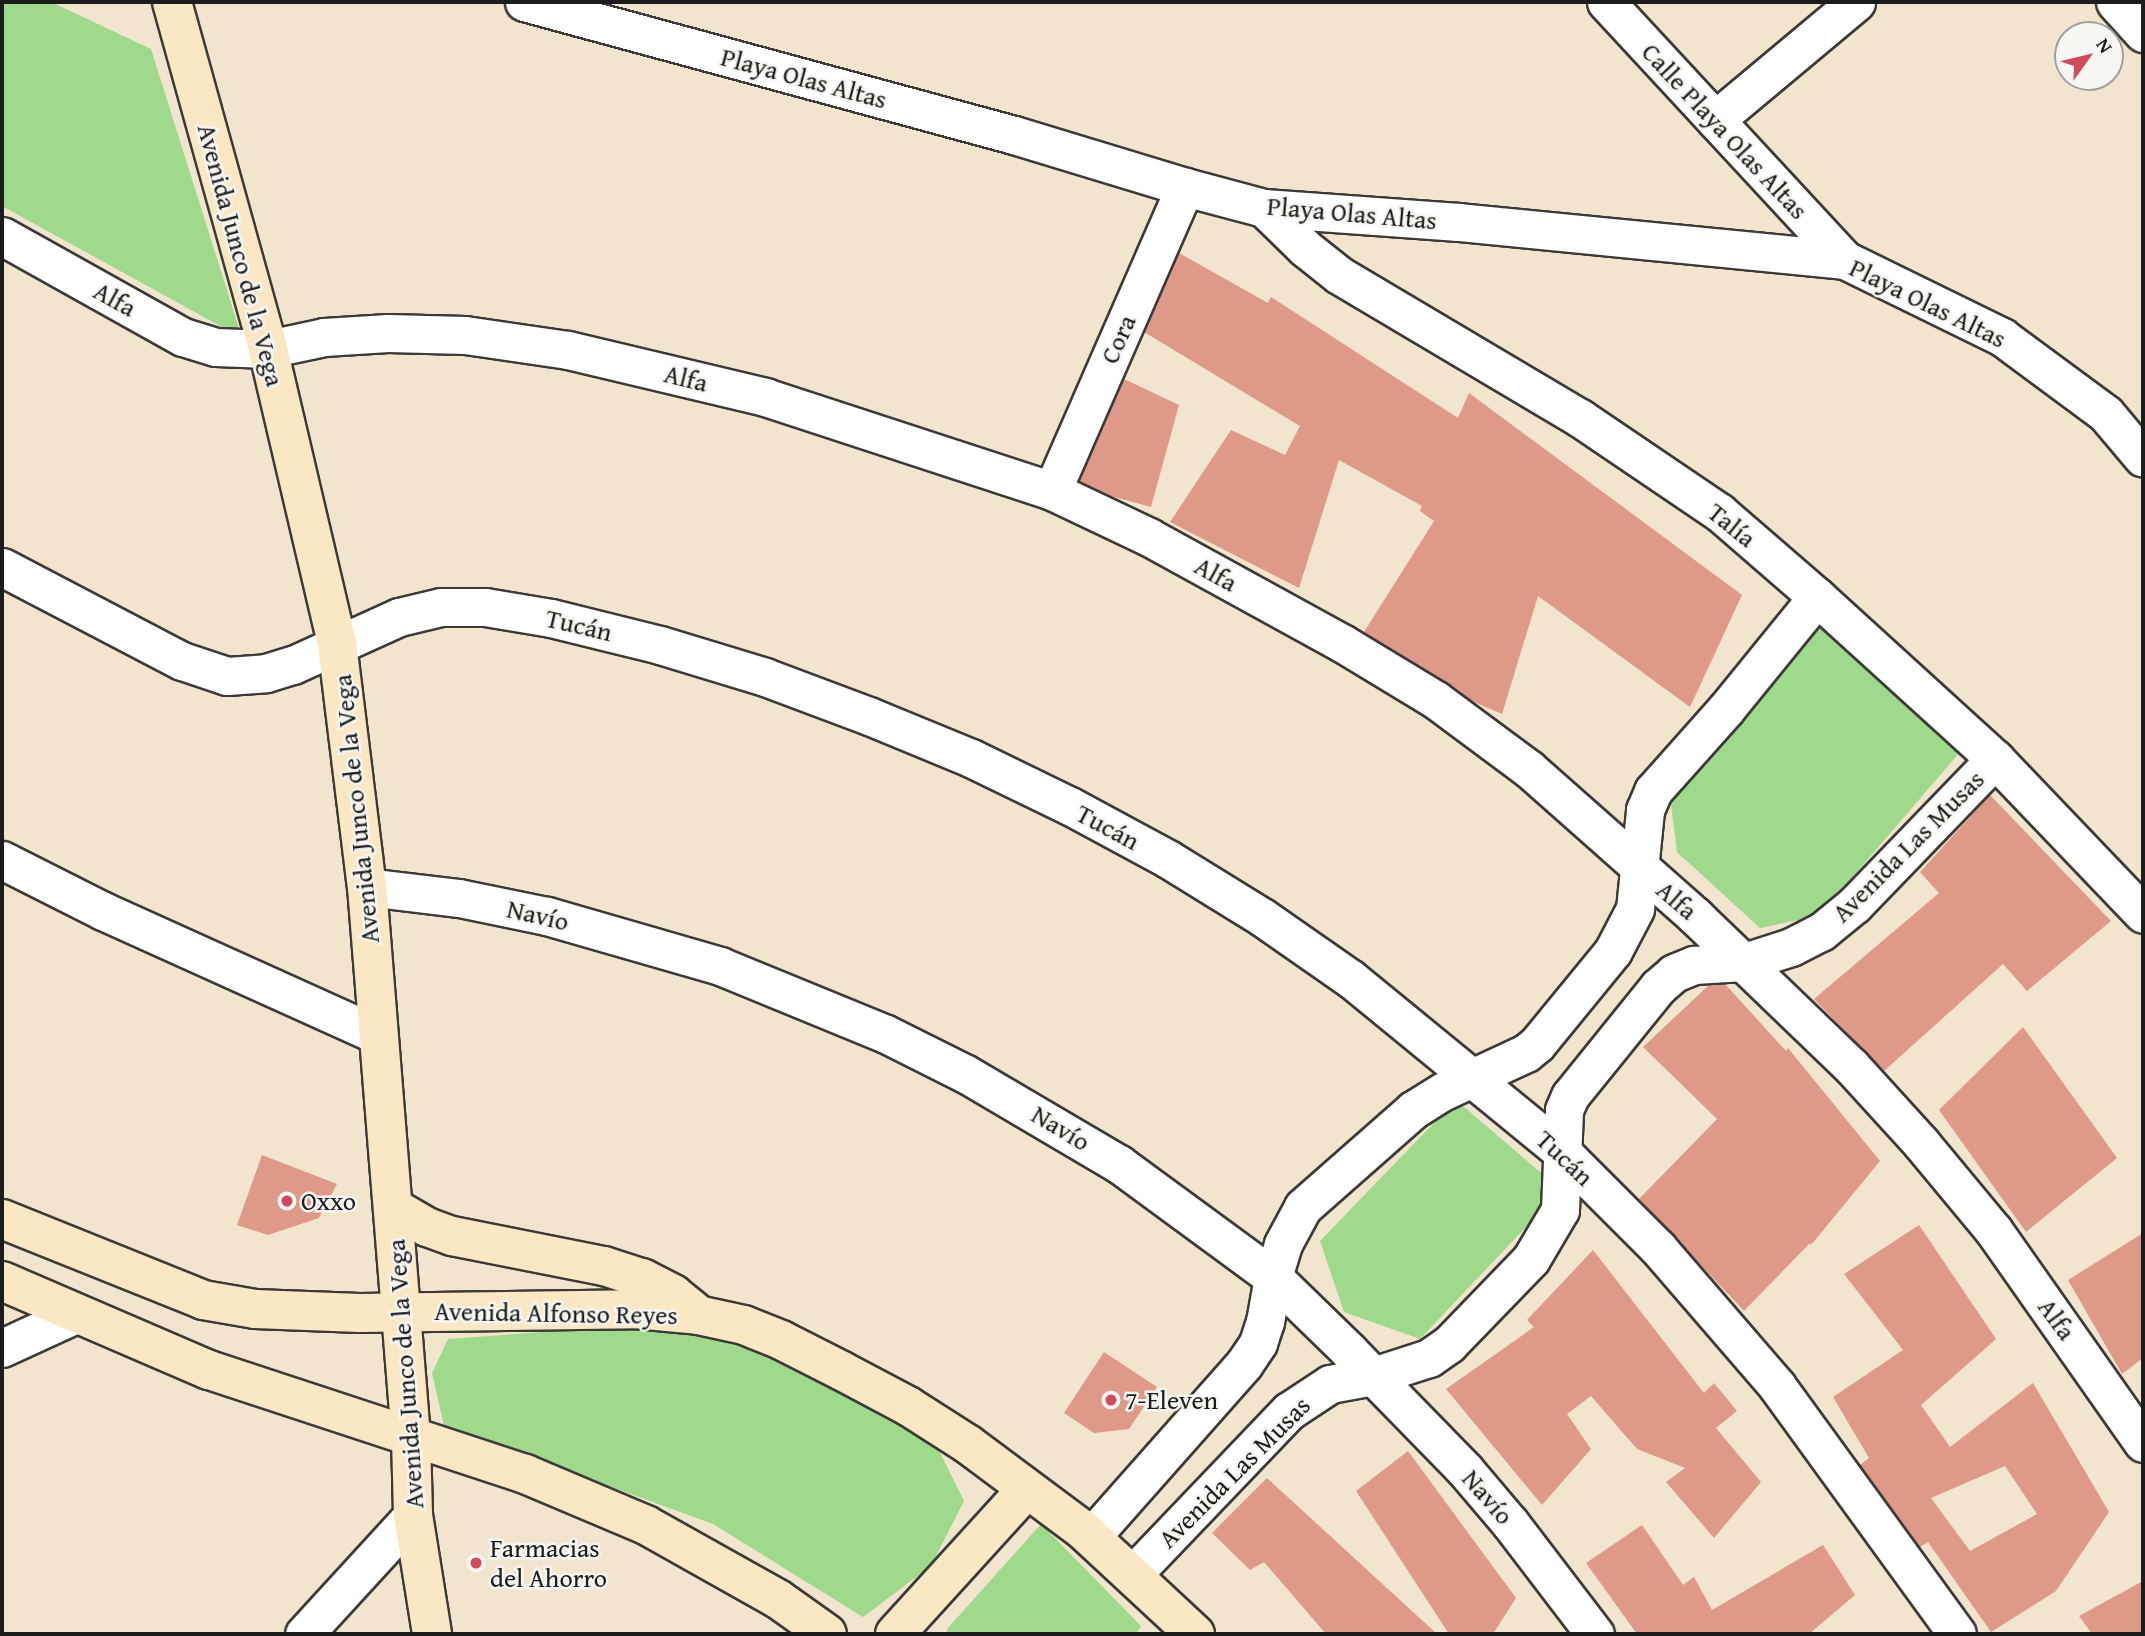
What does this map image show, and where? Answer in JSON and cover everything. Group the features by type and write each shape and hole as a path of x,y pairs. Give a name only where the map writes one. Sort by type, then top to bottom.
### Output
{"main road":[{"name":"Avenida Junco de la Vega","path":"172,2 268,349 337,644 367,887 411,1438 413,1515 432,1634"},
{"path":"394,1208 427,1227 452,1236 604,1266 642,1278 673,1294 698,1315"},
{"name":"Avenida Alfonso Reyes","path":"2,1219 203,1300 289,1312 635,1309 698,1315 744,1325 781,1340 908,1406 1027,1489 1091,1538 1195,1634"},
{"path":"2,1282 209,1370 525,1474 646,1525 778,1599 827,1634"},
{"path":"895,1634 1027,1489"}],"street":[{"name":"Playa Olas Altas","path":"524,2 1014,135 1264,208 1458,222 1844,260 2002,337 2106,414 2143,458"},
{"name":"Calle Playa Olas Altas","path":"1606,2 1844,260"},
{"path":"1715,120 1856,2"},
{"path":"2115,2 2143,33"},
{"name":"Cora","path":"1052,491 1185,187"},
{"name":"Talía","path":"1264,208 1305,248 1339,275 1580,418 1719,512 1817,597 1995,760 2143,915"},
{"name":"Alfa","path":"2,236 183,337 216,346 268,349 324,337 388,333 465,335 568,350 765,397 1052,491 1149,537 1342,643 1436,700 1529,769 1744,962 1851,1066 1921,1143 1994,1231 2143,1443"},
{"name":"Tucán","path":"2,567 182,661 227,676 266,673 293,665 399,617 441,607 485,607 551,618 660,645 765,677 869,716 1045,794 1168,859 1262,917 1351,979 1473,1076 1562,1152 1658,1248 1777,1386 1957,1634"},
{"path":"1091,1538 1244,1364 1258,1343 1265,1322 1273,1277 1290,1226 1303,1207 1413,1110 1473,1076 1526,1054 1613,951 1635,909 1645,810 1653,791 1726,709 1817,597"},
{"name":"Avenida Las Musas","path":"1133,1574 1289,1410 1330,1384 1373,1376 1429,1358 1449,1344 1531,1259 1560,1210 1563,1194 1564,1110 1570,1096 1658,987 1674,973 1694,965 1744,962 1811,937 1854,905 1995,760"},
{"path":"2,860 103,911 378,1035"},
{"name":"Navío","path":"367,887 460,898 547,916 719,966 815,1003 955,1068 1055,1124 1130,1171 1273,1277 1465,1470 1510,1523 1595,1634"},
{"path":"2,1348 76,1314"},
{"path":"304,1634 413,1515"}],"green space":[{"path":"2,2 51,2 151,49 242,338 2,206"},
{"path":"1822,619 1960,752 1819,916 1760,928 1677,852 1670,796"},
{"path":"1456,1100 1561,1190 1420,1339 1344,1312 1320,1241"},
{"path":"680,1322 924,1420 964,1501 931,1566 863,1617 713,1524 444,1426 432,1373 448,1339"},
{"path":"1041,1524 1141,1626 1136,1634 947,1634 947,1629"}],"building":[{"path":"1179,253 1268,303 1271,297 1458,418 1469,393 1742,595 1690,707 1538,596 1502,714 1474,702 1364,632 1434,521 1420,511 1422,506 1339,460 1299,588 1170,522 1231,430 1285,455 1300,426 1144,332"},
{"path":"1124,379 1179,405 1151,507 1111,496 1079,481"},
{"path":"1990,795 2111,921 2027,991 2003,964 1884,1071 1814,999 1939,893 1920,872"},
{"path":"1725,984 1786,1051 1788,1048 1880,1161 1811,1245 1810,1243 1744,1311 1639,1199 1717,1119 1643,1047 1709,985"},
{"path":"2023,1027 2117,1158 2026,1232 1939,1110"},
{"name":"Oxxo","path":"262,1155 337,1184 319,1218 268,1235 237,1225"},
{"path":"1919,1225 1996,1339 1921,1405 1950,1447 2033,1383 2109,1512 2056,1591 1991,1632 1928,1542 1920,1547 1860,1465 1869,1458 1833,1397 1903,1350 1844,1274","holes":["2005,1466 2037,1514 1970,1551 1931,1498"]},
{"path":"2143,1233 2143,1358 2122,1374 2068,1280"},
{"path":"1593,1250 1704,1393 1714,1383 1737,1411 1716,1428 1761,1482 1714,1538 1666,1482 1685,1468 1637,1449 1591,1396 1567,1414 1591,1449 1542,1505 1446,1389 1534,1327 1527,1320"},
{"name":"7-Eleven","path":"1104,1352 1157,1387 1129,1429 1094,1433 1064,1413"},
{"path":"1408,1451 1516,1598 1493,1634 1449,1634 1356,1491"},
{"path":"1267,1478 1437,1634 1326,1634 1264,1562 1250,1570 1212,1533"},
{"path":"1642,1525 1683,1585 1694,1577 1712,1610 1823,1545 1855,1595 1809,1634 1637,1634 1586,1563"},
{"path":"2143,1581 2143,1634 2092,1634 2079,1616"}],"place":[{"name":"Oxxo","path":"287,1201"},
{"name":"7-Eleven","path":"1111,1400"},
{"name":"Farmacias del Ahorro","path":"476,1563"}]}
